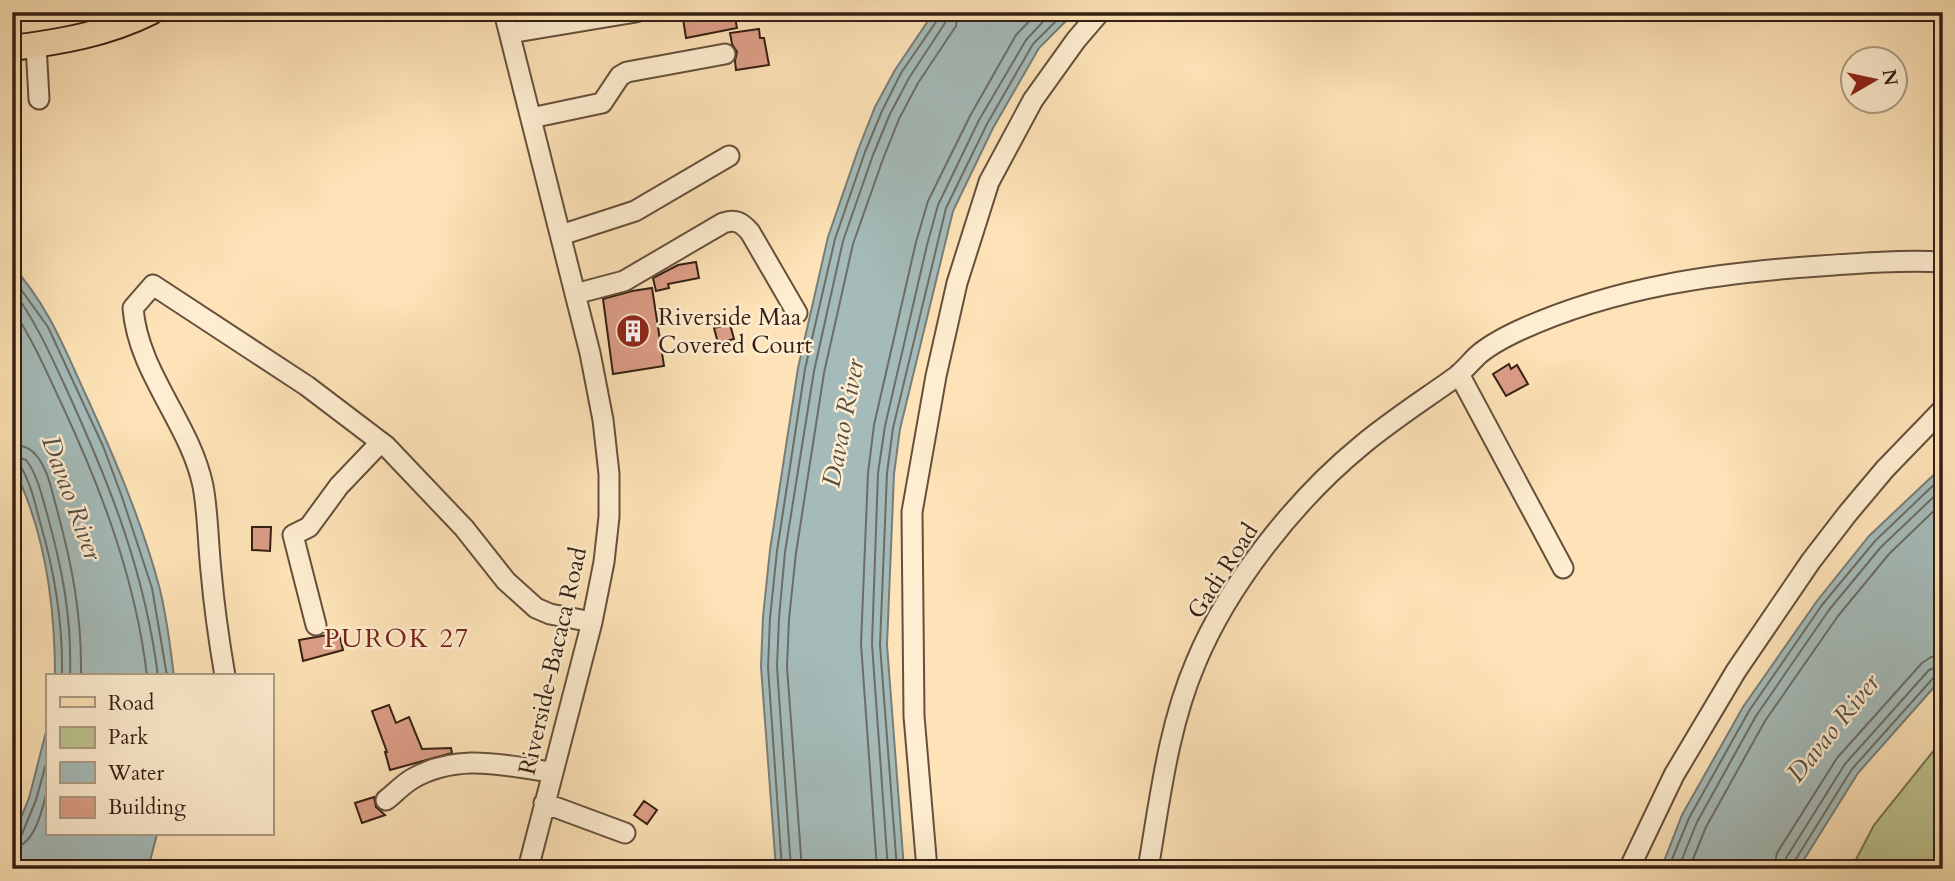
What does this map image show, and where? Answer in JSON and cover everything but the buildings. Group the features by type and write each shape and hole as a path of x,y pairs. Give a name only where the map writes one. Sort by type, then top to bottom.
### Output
{"main road":[{"path":"24,47 64,42 97,33 151,12"}],"street":[{"name":"Riverside-Bacaca Road","path":"505,12 575,294 603,420 609,474 609,517 604,562 592,622 528,869"},
{"path":"510,33 636,12"},
{"path":"927,869 914,716 912,512 936,376 957,283 989,181 1033,100 1076,40 1100,12"},
{"path":"24,47 39,99"},
{"path":"531,118 602,103 620,76 627,72 725,54"},
{"path":"561,235 635,211 729,156"},
{"path":"575,294 624,281 713,228 732,220 739,221 750,232 797,313"},
{"name":"Gadi Road","path":"1148,869 1176,717 1196,660 1224,607 1258,556 1325,479 1359,447 1459,374 1491,345 1519,330 1570,310 1658,285 1721,275 1795,268 1881,262 1943,262"},
{"path":"225,674 215,616 202,485 193,453 153,375 134,322 132,308 153,285 307,386 382,442 464,528 506,581 536,608 566,618 592,622"},
{"path":"1459,374 1563,568"},
{"path":"1629,869 1674,775 1736,671 1811,561 1885,469 1943,409"},
{"path":"316,625 293,535 309,527 339,486 382,442"},
{"path":"386,800 411,779 454,763 480,762 551,772"},
{"path":"544,803 625,833"}],"green space":[{"path":"1943,739 1943,869 1851,869 1874,825"}],"water":[{"name":"Davao River","path":"934,12 1075,12 1039,48 993,128 953,211 900,429 894,474 887,645 904,869 776,869 761,667 763,617 770,550 798,368 828,237 858,150 875,107 895,70"},
{"name":"Davao River","path":"12,266 35,295 53,326 126,487 159,586 174,674 55,674 53,622 46,568 33,515 12,465"},
{"name":"Davao River","path":"1943,466 1943,677 1858,773 1798,869 1661,869 1682,815 1743,707 1817,601 1869,536"},
{"path":"46,732 46,836 156,836 148,869 12,869 12,840 29,798"}],"place":[{"name":"Riverside Maa Covered Court","path":"633,331"}],"district":[{"name":"PUROK 27","path":"397,638"}]}
